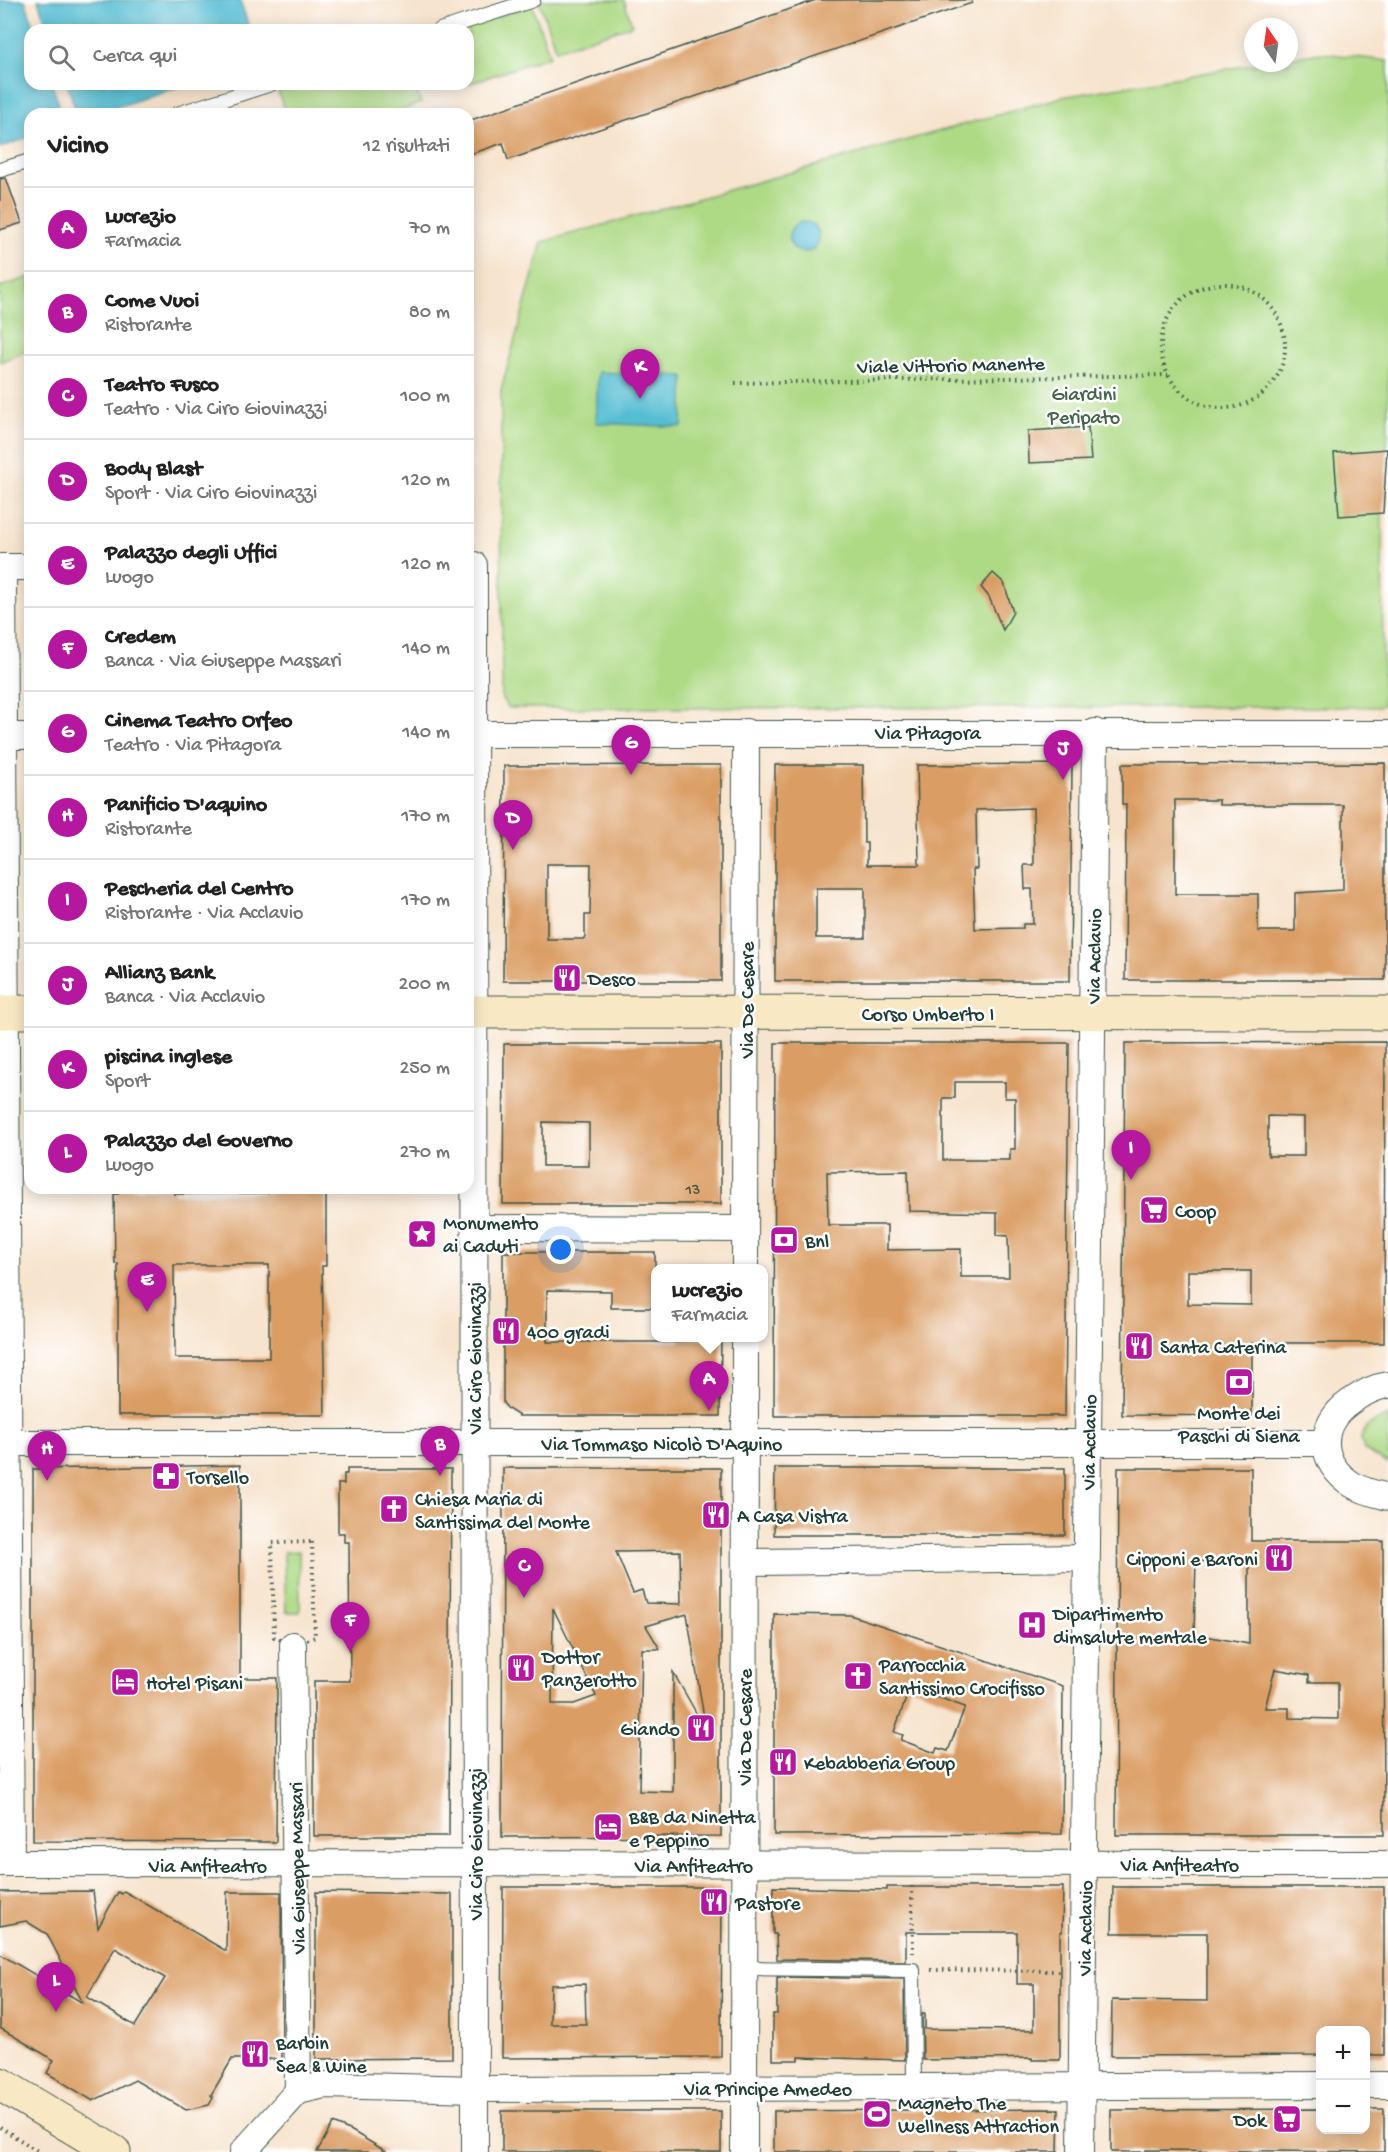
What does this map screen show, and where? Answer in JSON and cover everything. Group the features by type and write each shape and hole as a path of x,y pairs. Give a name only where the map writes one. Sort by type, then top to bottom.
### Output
{"main road":[{"name":"Corso Umberto I","path":"474,1012 1388,1013"},
{"path":"0,2084 114,2152"}],"street":[{"path":"5,1863 4,1443 12,1012 2,736 2,567 24,567"},
{"name":"Via De Cesare","path":"745,1264 746,732"},
{"name":"Via Pitagora","path":"474,734 1095,732 1388,734"},
{"name":"Via Acclavio","path":"1081,2152 1095,732"},
{"path":"2,736 24,736"},
{"name":"Via Ciro Giovinazzi","path":"474,1174 475,2152"},
{"path":"475,1228 746,1229"},
{"name":"Via De Cesare","path":"744,2152 745,1342"},
{"path":"1388,1385 1361,1394 1341,1408 1329,1426 1324,1443 1327,1455 1337,1471 1353,1485 1388,1497"},
{"name":"Via Tommaso Nicolò D'Aquino","path":"4,1443 1324,1443"},
{"path":"744,1562 1086,1558"},
{"name":"Via Giuseppe Massari","path":"293,1645 298,2091"},
{"name":"Via Anfiteatro","path":"5,1863 1388,1864"},
{"name":"Via Principe Amedeo","path":"298,2091 324,2085 476,2089 1316,2085"},
{"path":"1370,2085 1388,2085"},
{"path":"243,2152 298,2091"}],"lane":[{"path":"459,24 533,0"},
{"path":"196,108 252,90"},
{"path":"0,170 24,163"},
{"path":"744,1968 913,1970 914,2087"}],"path":[{"path":"1224,284 1245,287 1263,298 1277,314 1284,334 1285,354 1280,372 1268,389 1253,401 1234,407 1205,405 1179,391 1168,375 1161,355 1162,333 1169,314 1184,297 1202,287 1224,284"},
{"name":"Viale Vittorio Manente","path":"735,383 1168,375"},
{"path":"312,1542 315,1637 293,1645 274,1637 272,1543 312,1542"},
{"path":"912,1865 913,1970 1083,1971"},
{"path":"0,2127 39,2152"}],"green space":[{"path":"624,0 632,25 556,50 539,1"},
{"path":"532,5 550,56 474,82 474,25"},
{"name":"Giardini Peripato","path":"1322,53 1388,61 1388,434 1382,513 1383,704 1379,707 509,708 502,699 501,390 542,242 1062,97 1244,66 1244,72 1298,72 1298,57"},
{"path":"284,90 416,90 421,103 407,108 284,108 278,92"},
{"path":"24,279 24,352 0,362 0,287"},
{"path":"1388,1416 1388,1464 1364,1450 1361,1438 1367,1426"},
{"path":"299,1551 300,1612 286,1612 284,1552"}],"water":[{"path":"0,0 25,0 33,24 24,24 24,90 54,90 60,108 24,108 24,139 0,148"},
{"path":"38,0 240,0 248,24 46,24"},
{"path":"69,90 168,90 114,108 75,108"},
{"path":"804,222 815,226 819,237 815,248 804,252 793,248 789,237 793,226"},
{"path":"598,372 684,376 682,427 596,423"}],"building":[{"path":"816,0 972,0 972,3 508,160 503,143 474,153 474,119"},
{"path":"6,178 22,223 0,230 0,179"},
{"path":"1088,427 1091,460 1029,463 1028,431"},
{"path":"1387,449 1383,513 1339,516 1334,453"},
{"path":"993,573 1004,583 1013,612 1003,630 989,597 981,587"},
{"path":"1385,763 1385,980 1125,980 1126,804 1122,804 1122,764","holes":["1175,800 1219,800 1219,805 1343,805 1343,890 1295,893 1295,931 1258,931 1258,894 1175,894"]},
{"path":"1072,764 1070,981 775,981 775,765 863,765 864,843 867,843 867,865 919,865 917,765","holes":["1033,808 1034,865 1024,865 1025,889 1032,889 1033,924 1023,924 1023,928 975,929 973,869 977,869 976,810","816,888 865,888 865,938 816,938"]},
{"path":"721,765 721,981 503,981 504,766","holes":["547,864 591,864 590,915 585,915 585,939 547,939"]},
{"path":"1385,1042 1384,1343 1252,1343 1252,1416 1122,1415 1125,1043","holes":["1268,1116 1304,1117 1304,1156 1268,1156","1188,1271 1251,1271 1251,1305 1188,1304"]},
{"path":"775,1043 1069,1043 1065,1416 774,1416","holes":["955,1082 1005,1082 1005,1098 1015,1098 1015,1149 1010,1149 1010,1160 943,1160 943,1098 955,1098","908,1171 909,1211 997,1213 997,1235 1008,1236 1009,1277 961,1277 961,1249 887,1250 887,1225 828,1225 827,1172"]},
{"path":"504,1044 721,1044 721,1204 503,1204","holes":["543,1122 589,1123 589,1166 543,1166"]},
{"path":"114,1194 326,1194 326,1266 322,1266 325,1415 118,1415 118,1264 115,1264","holes":["174,1265 269,1265 269,1358 175,1358"]},
{"path":"503,1252 655,1252 655,1264 651,1264 651,1308 611,1308 611,1291 547,1290 547,1342 721,1342 720,1416 519,1416 503,1403"},
{"path":"240,1465 240,1678 277,1678 276,1842 33,1841 33,1469"},
{"path":"503,1468 721,1468 721,1836 502,1837","holes":["680,1551 681,1604 646,1603 642,1590 633,1593 616,1552","553,1608 596,1696 574,1704 552,1704","687,1614 706,1730 673,1672 673,1792 639,1791 642,1649 660,1649 646,1626"]},
{"path":"775,1468 1065,1468 1065,1535 774,1535"},
{"path":"1118,1468 1251,1468 1251,1541 1383,1541 1384,1835 1116,1835","holes":["1196,1561 1249,1562 1249,1644 1194,1634","1275,1669 1309,1675 1309,1682 1338,1682 1338,1719 1289,1718 1289,1708 1265,1708"]},
{"path":"347,1469 451,1469 449,1836 314,1836 314,1681 350,1681 349,1542 344,1542 344,1533 338,1533 338,1484 344,1484 344,1474 347,1474"},
{"path":"774,1614 850,1615 1063,1686 1062,1834 774,1835","holes":["910,1687 965,1707 948,1751 937,1748 935,1753 901,1740 903,1735 894,1732"]},
{"path":"503,1887 722,1887 721,2057 502,2058","holes":["585,1984 586,2024 550,2024 551,1985"]},
{"path":"773,1887 887,1890 887,1887 1063,1887 1062,1932 1060,1932 1060,2060 1032,2060 1032,2058 923,2060 922,2014 925,2014 925,2029 1034,2030 1034,1984 1017,1984 1017,1932 906,1932 906,1961 777,1959 776,1934 773,1934"},
{"path":"1113,1887 1384,1887 1384,2055 1370,2055 1370,2026 1316,2026 1316,2055 1111,2056 1112,2000 1207,2001 1207,1933 1112,1933"},
{"path":"93,1891 98,1928 118,1892 122,1894 124,1891 226,1951 227,1892 281,1892 282,2059 232,2059 211,2095 213,2098 209,2105 186,2110 135,2080 93,2101 47,2073 54,2060 0,2028 0,1954 83,2003 47,1934 26,1921 0,1926 0,1892","holes":["115,1948 165,1978 135,2026 87,1997"]},
{"path":"316,1892 452,1894 452,2058 316,2059"},
{"path":"777,1977 904,1979 905,2060 799,2057 799,2060 773,2060 773,2014 777,2014"},
{"path":"1059,2109 1058,2152 774,2152 774,2111"},
{"path":"1316,2109 1316,2134 1370,2134 1370,2109 1384,2109 1384,2152 1146,2150 1146,2152 1111,2152 1111,2110"},
{"path":"502,2111 721,2111 721,2152 502,2152"},
{"path":"333,2123 352,2131 387,2152 317,2152"}],"place":[{"name":"piscina inglese","path":"640,399"},
{"name":"Cinema Teatro Orfeo","path":"631,775"},
{"name":"Allianz Bank","path":"1063,780"},
{"name":"Body Blast","path":"513,850"},
{"name":"Desco","path":"567,978"},
{"name":"Pescheria del Centro","path":"1131,1180"},
{"name":"Coop","path":"1154,1210"},
{"name":"Monumento ai Caduti","path":"422,1234"},
{"name":"Bnl","path":"784,1240"},
{"name":"Palazzo degli Uffici","path":"147,1312"},
{"name":"400 gradi","path":"506,1331"},
{"name":"Santa Caterina","path":"1139,1346"},
{"name":"Monte dei Paschi di Siena","path":"1239,1382"},
{"name":"Lucrezio","path":"709,1411"},
{"name":"Torsello","path":"166,1476"},
{"name":"Come Vuoi","path":"440,1476"},
{"name":"Panificio D'aquino","path":"47,1481"},
{"name":"Chiesa Maria di Santissima del Monte","path":"394,1509"},
{"name":"A Casa Vistra","path":"716,1515"},
{"name":"Cipponi e Baroni","path":"1279,1558"},
{"name":"Teatro Fusco","path":"524,1598"},
{"name":"Dipartimento dimsalute mentale","path":"1032,1625"},
{"name":"Credem","path":"350,1652"},
{"name":"Dottor Panzerotto","path":"521,1668"},
{"name":"Parrocchia Santissimo Crocifisso","path":"858,1676"},
{"name":"Hotel Pisani","path":"125,1682"},
{"name":"Giando","path":"701,1728"},
{"name":"Kebabberia Group","path":"783,1762"},
{"name":"B&B da Ninetta e Peppino","path":"608,1827"},
{"name":"Pastore","path":"714,1902"},
{"name":"Palazzo del Governo","path":"56,2012"},
{"name":"Barbin Sea & Wine","path":"255,2054"},
{"name":"Magneto The Wellness Attraction","path":"877,2114"},
{"name":"Dok","path":"1287,2119"}]}
